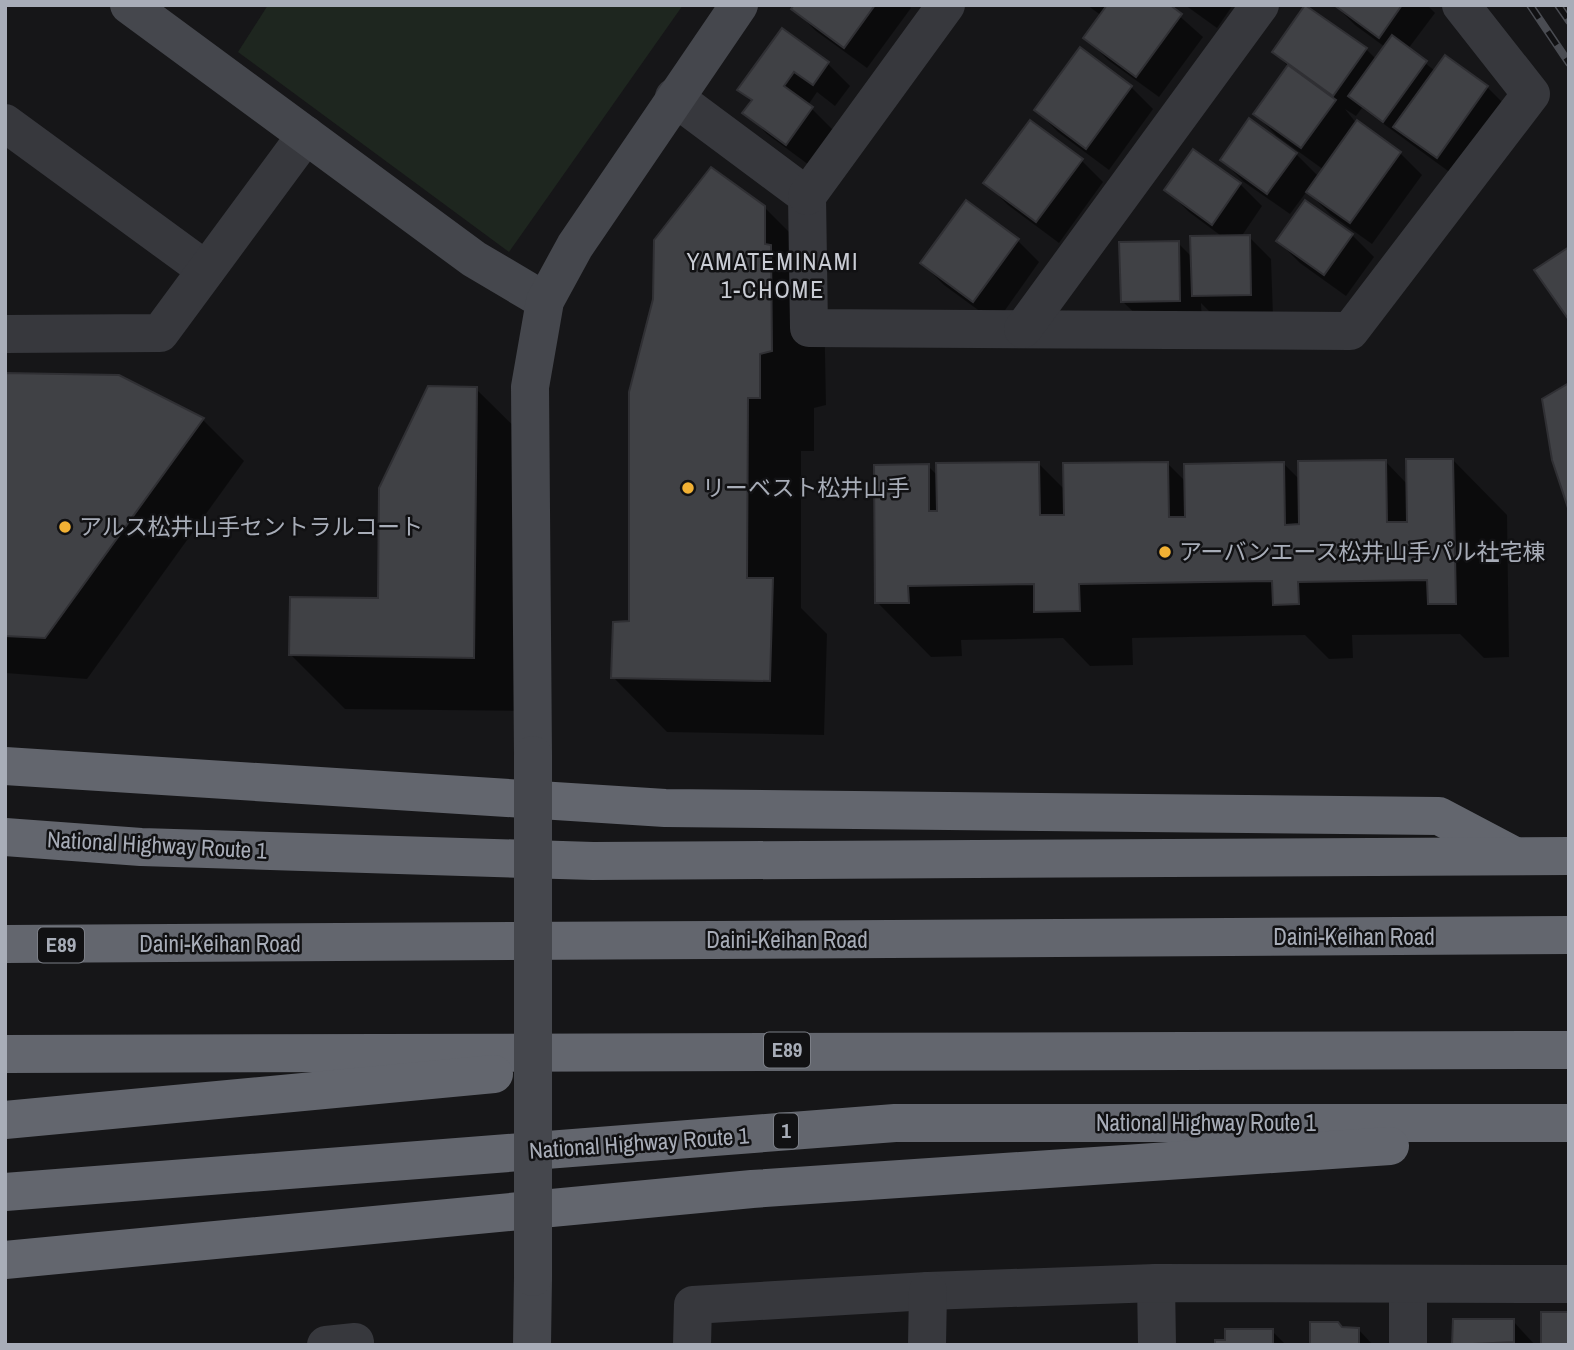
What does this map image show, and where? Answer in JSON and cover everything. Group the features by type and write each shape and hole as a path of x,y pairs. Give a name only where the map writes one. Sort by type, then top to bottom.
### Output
{"highway":[{"path":"5,766 665,808 1439,816 1516,856"},
{"name":"National Highway Route 1","path":"5,837 141,847 593,861 1569,856"},
{"path":"5,935 117,945"},
{"name":"Daini-Keihan Road","path":"5,944 1569,935"},
{"path":"5,1120 733,1050"},
{"name":"E89","path":"5,1054 733,1050 1569,1050"},
{"name":"National Highway Route 1","path":"5,1192 895,1123 1560,1123"},
{"name":"1","path":"5,1260 752,1189 1384,1147 1560,1123"}],"street":[{"path":"129,5 474,259 545,301"},
{"path":"532,1345 533,755 530,387 545,301 575,246 739,5"},
{"path":"946,5 807,196 809,328 1350,331 1531,94 1461,5"},
{"path":"1023,329 1260,5"},
{"path":"674,97 807,196"},
{"path":"5,123 206,270"},
{"path":"5,334 160,333 306,135"},
{"path":"1156,1283 1157,1345"},
{"path":"692,1345 693,1305 928,1291 1156,1283 1569,1284"},
{"path":"1408,1284 1408,1345"},
{"path":"927,1345 928,1291"},
{"path":"326,1345 355,1342 355,1345"}],"shaded area":[{"path":"268,5 683,5 509,252 238,52"}],"building":[{"path":"794,5 875,5 844,48 791,9"},
{"path":"1107,5 1170,5 1182,14 1136,77 1083,38"},
{"path":"1305,5 1367,48 1333,96 1272,52"},
{"path":"1334,5 1402,5 1379,38"},
{"path":"782,28 829,62 813,85 794,72 784,86 813,107 786,145 742,113 752,100 737,90"},
{"path":"1392,35 1427,61 1383,122 1348,96"},
{"path":"1080,47 1132,86 1086,149 1034,110"},
{"path":"1445,55 1488,86 1437,158 1393,127"},
{"path":"1288,65 1336,100 1301,148 1253,114"},
{"path":"1249,118 1297,153 1267,194 1220,160"},
{"path":"1030,120 1083,159 1036,222 983,183"},
{"path":"1357,120 1401,152 1350,223 1306,192"},
{"path":"1193,149 1241,183 1212,225 1164,190"},
{"name":"リーベスト松井山手","path":"711,167 765,206 765,244 771,245 772,351 760,354 760,398 748,398 747,578 773,578 770,681 611,678 613,622 629,621 629,392 653,299 654,240"},
{"path":"966,200 1019,239 973,302 920,263"},
{"path":"1305,200 1353,234 1324,275 1276,241"},
{"path":"1250,235 1251,295 1192,296 1190,236"},
{"path":"1179,241 1180,301 1121,302 1119,242"},
{"path":"1569,247 1569,320 1534,270"},
{"name":"アルス松井山手セントラルコート","path":"5,373 119,375 204,418 45,638 5,636"},
{"path":"1569,383 1569,511 1552,460 1542,399"},
{"path":"428,386 477,387 474,658 289,655 290,597 378,598 379,488"},
{"name":"アーバンエース松井山手パル社宅棟","path":"1406,459 1453,459 1456,604 1428,604 1427,580 1298,582 1299,604 1273,605 1272,581 1079,584 1080,611 1034,612 1034,584 908,586 909,603 875,603 874,465 929,464 929,511 937,511 936,463 1039,462 1040,515 1064,515 1063,463 1168,462 1169,517 1185,517 1184,464 1284,462 1285,525 1299,524 1298,461 1386,460 1387,522 1407,522"},
{"path":"1541,1312 1569,1312 1569,1345 1541,1345"},
{"path":"1453,1319 1514,1319 1514,1342 1452,1345"},
{"path":"1310,1322 1338,1322 1342,1327 1359,1328 1359,1345 1310,1345"},
{"path":"1225,1329 1273,1329 1273,1345 1215,1345 1215,1340 1225,1340"}],"railway":[{"path":"1530,5 1569,63"},
{"path":"1558,5 1569,21"}],"place":[{"name":"リーベスト松井山手","path":"688,488"},
{"name":"アルス松井山手セントラルコート","path":"65,527"},
{"name":"アーバンエース松井山手パル社宅棟","path":"1165,552"}],"district":[{"name":"YAMATEMINAMI 1-CHOME","path":"773,276"}]}
